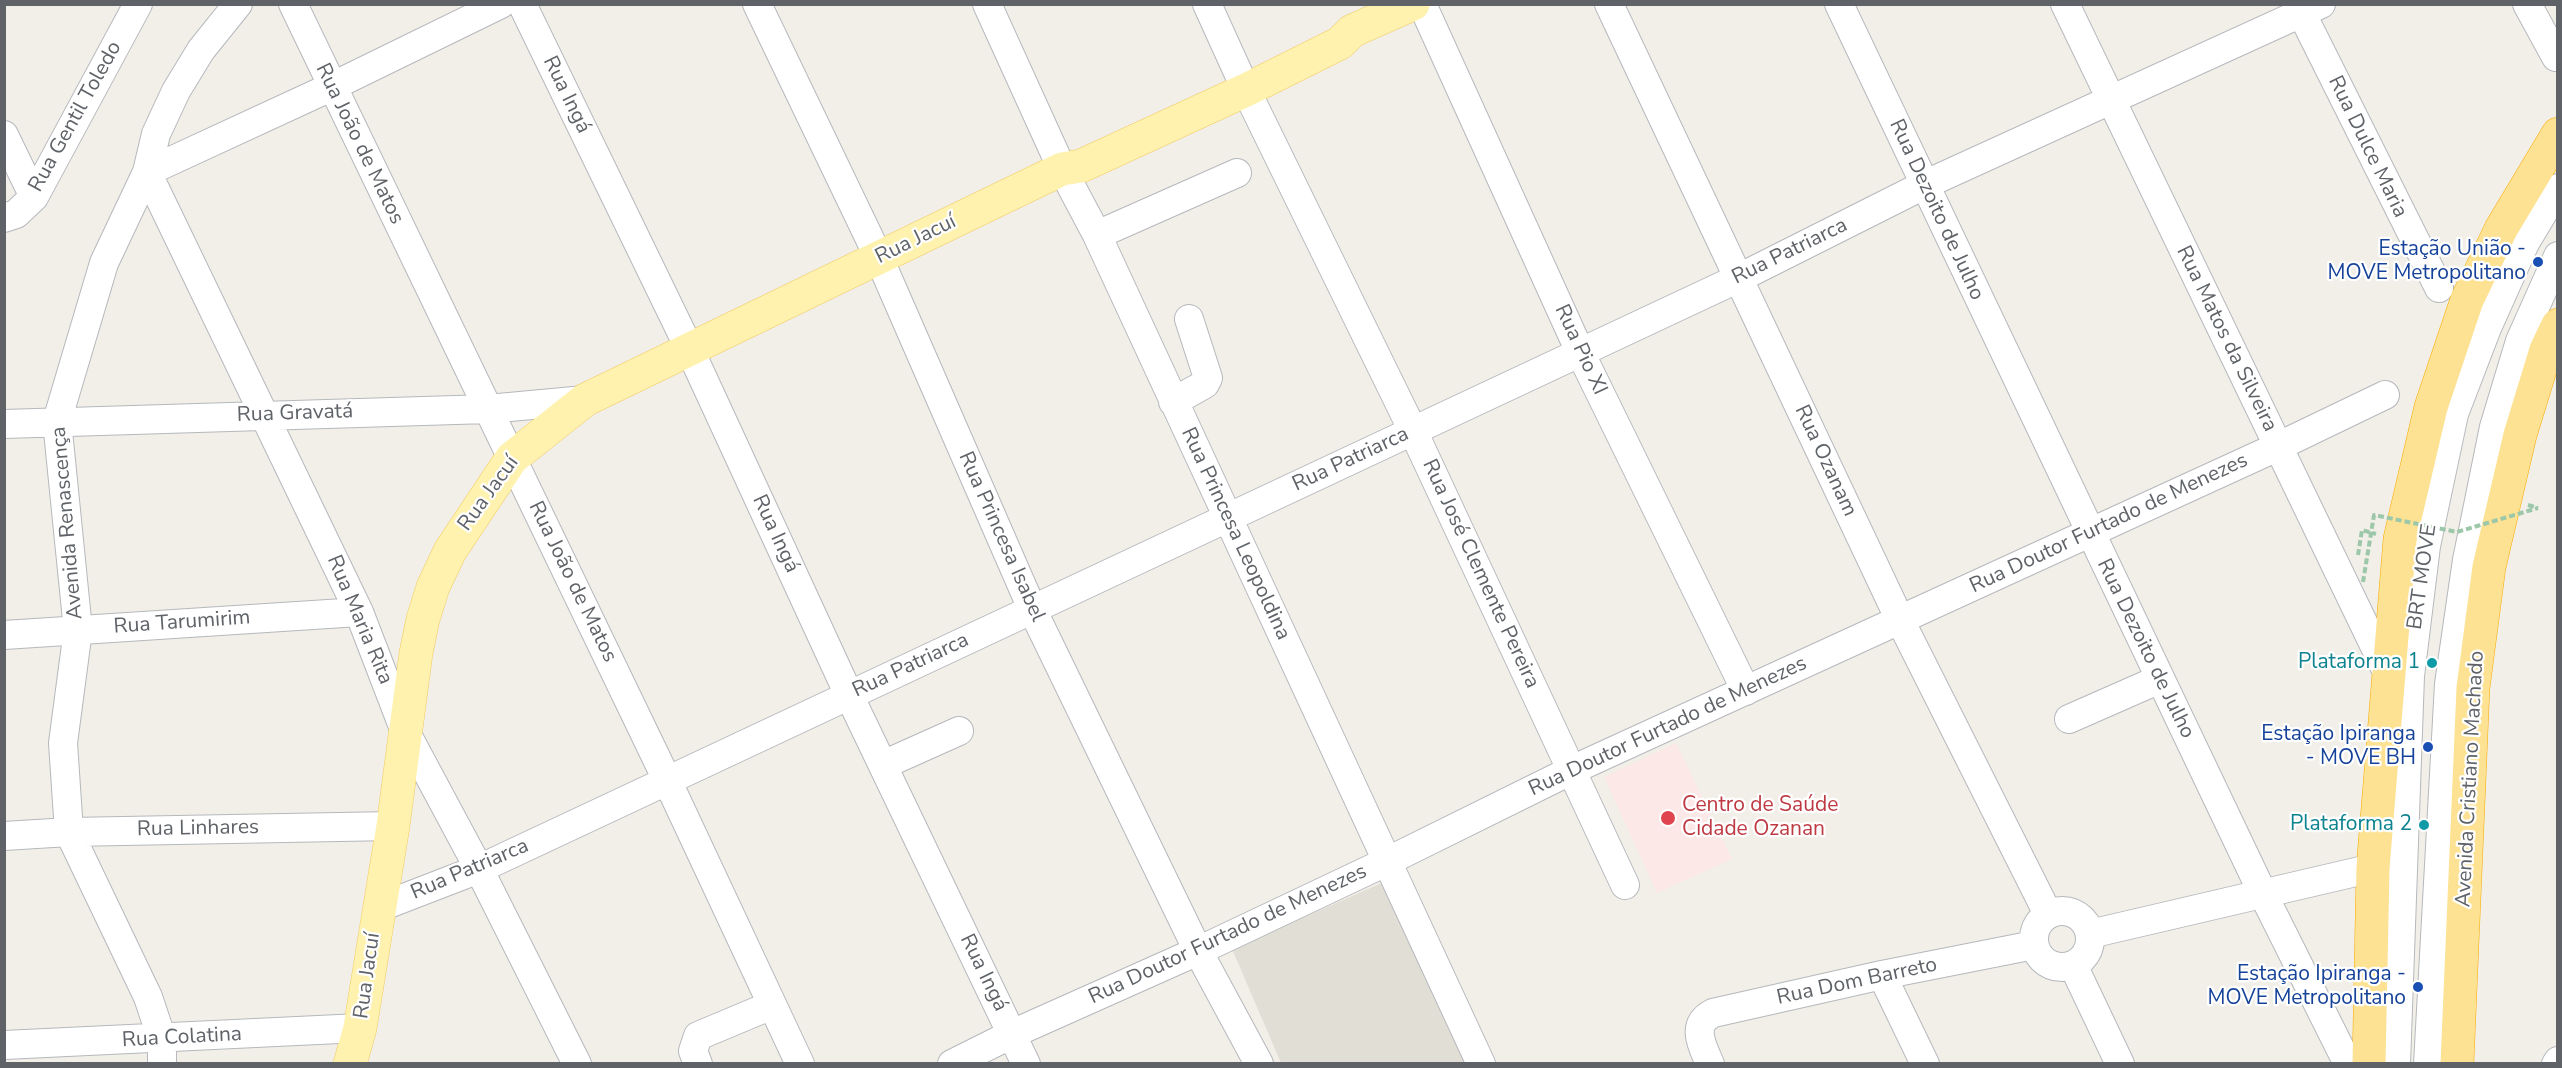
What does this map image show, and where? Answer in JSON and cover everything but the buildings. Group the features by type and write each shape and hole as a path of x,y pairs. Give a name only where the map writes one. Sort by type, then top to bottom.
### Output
{"highway":[{"path":"2369,1064 2373,868 2400,539 2431,407 2467,300 2501,229 2558,134"},
{"name":"Avenida Cristiano Machado","path":"2457,1064 2473,688 2489,567 2518,446 2546,350 2558,325"}],"main road":[{"name":"Rua Jacuí","path":"350,1064 360,1028 393,826 404,729 416,653 433,587 450,551 512,458 585,400 688,348 1062,169 1077,154 1242,81 1334,29 1352,31 1413,4"}],"street":[{"name":"Rua Gentil Toledo","path":"4,218 16,214 34,196 138,4"},
{"name":"Avenida Renascença","path":"162,1051 148,997 69,832 63,743 78,630 57,421 104,263 147,172 156,134 176,91 201,50 238,4"},
{"name":"Rua João de Matos","path":"293,4 331,87 667,780 800,1064"},
{"path":"147,172 331,87 501,4"},
{"name":"Rua Ingá","path":"522,4 688,348 849,694 1026,1064"},
{"name":"Rua Princesa Isabel","path":"757,4 879,258 1033,611 1198,951 1259,1064"},
{"name":"Rua Princesa Leopoldina","path":"987,4 1062,169 1097,235 1481,1064"},
{"name":"Rua José Clemente Pereira","path":"1207,4 1242,81 1413,431 1625,885"},
{"name":"Rua Pio XI","path":"1422,4 1580,352 1746,691"},
{"name":"Rua Ozanam","path":"1609,4 1900,620 2048,914"},
{"name":"Rua Dezoito de Julho","path":"1839,4 2263,894 2348,1064"},
{"name":"Rua Matos da Silveira","path":"2066,4 2388,674"},
{"path":"2527,4 2556,57"},
{"name":"Rua Patriarca","path":"378,908 479,869 849,694 1033,611 1739,278 1924,185 2307,8"},
{"name":"Rua Dulce Maria","path":"2307,8 2439,288"},
{"path":"4,135 34,196"},
{"name":"Rua Maria Rita","path":"147,172 262,415 359,612 404,729 479,869 578,1064"},
{"path":"1097,235 1237,173"},
{"name":"BRT MOVE","path":"2396,1064 2410,676 2426,546 2454,414 2487,328 2525,243 2558,188"},
{"name":"BRT MOVE","path":"2428,1064 2449,684 2467,560 2497,416 2520,341 2558,256"},
{"path":"1173,402 1205,384 1208,378 1189,319"},
{"name":"Rua Doutor Furtado de Menezes","path":"952,1064 1012,1034 1198,951 1388,861 1572,770 2277,447 2385,395"},
{"name":"Rua Gravatá","path":"4,424 488,409 585,400"},
{"name":"Rua Tarumirim","path":"4,635 359,612"},
{"path":"2069,719 2160,679"},
{"path":"883,765 959,731"},
{"name":"Rua Linhares","path":"4,836 69,832 393,826"},
{"path":"2090,934 2373,868"},
{"path":"2057,911 2074,913 2087,925 2090,934 2087,952 2073,965 2054,966 2045,962 2034,945 2036,927 2048,914 2057,911"},
{"name":"Rua Dom Barreto","path":"1705,1052 1698,1032 1701,1024 1713,1013 1882,975 2034,945"},
{"path":"2073,965 2120,1064"},
{"path":"1882,975 1925,1064"},
{"path":"698,1064 693,1051 698,1036 772,1005"},
{"name":"Rua Colatina","path":"4,1045 162,1051 360,1028"}],"path":[{"path":"2363,582 2374,515 2457,532 2538,508"}],"shaded area":[{"name":"Centro de Saúde Cidade Ozanan","path":"1676,743 1732,859 1657,893 1604,777"},
{"path":"1393,878 1479,1063 1281,1063 1232,949"}],"place":[{"name":"Estação União - MOVE Metropolitano","path":"2538,262"},
{"name":"Plataforma 1","path":"2432,663"},
{"name":"Estação Ipiranga - MOVE BH","path":"2428,747"},
{"name":"Centro de Saúde Cidade Ozanan","path":"1668,818"},
{"name":"Plataforma 2","path":"2424,825"},
{"name":"Estação Ipiranga - MOVE Metropolitano","path":"2418,987"}]}
